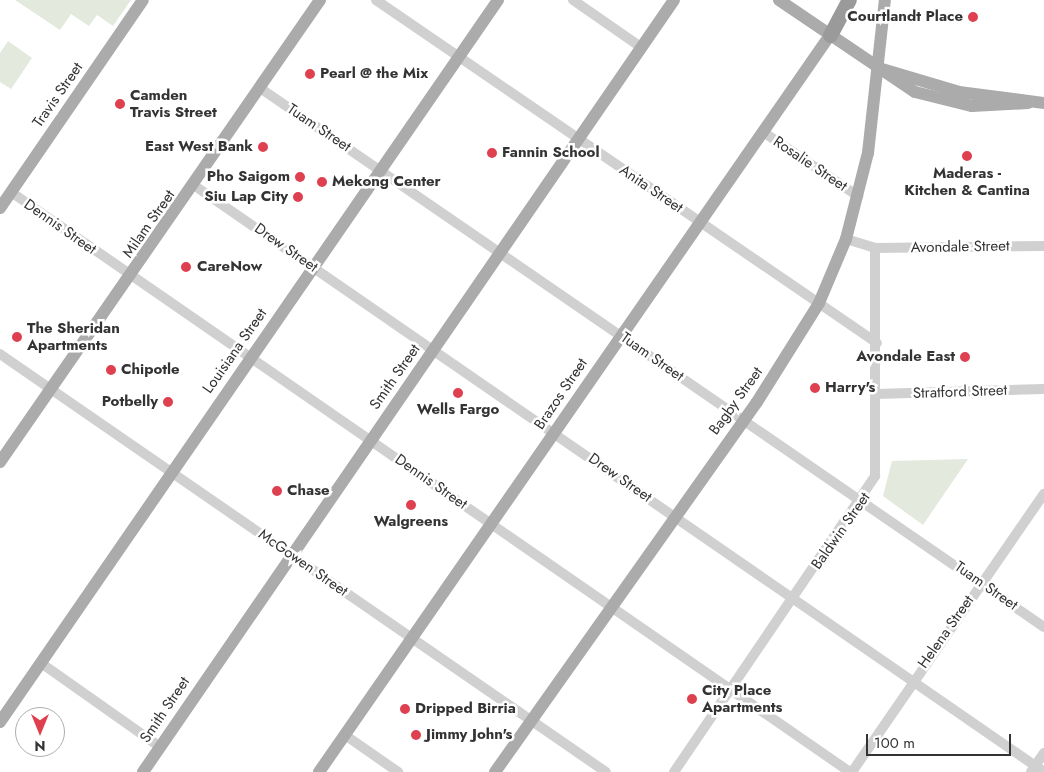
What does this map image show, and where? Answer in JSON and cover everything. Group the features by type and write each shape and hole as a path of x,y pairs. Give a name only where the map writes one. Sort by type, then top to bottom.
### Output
{"highway":[{"path":"830,35 849,0"}],"main road":[{"name":"Travis Street","path":"0,208 143,0"},
{"name":"Milam Street","path":"0,462 195,186 320,0"},
{"name":"Louisiana Street","path":"0,722 498,0"},
{"name":"Smith Street","path":"143,772 674,0"},
{"path":"779,0 880,69 900,86 936,100 993,108 1044,102"},
{"name":"Bagby Street","path":"496,772 613,607 819,303 846,239 858,196 880,69 885,0"},
{"name":"Brazos Street","path":"320,772 620,334 830,35"}],"street":[{"name":"Anita Street","path":"376,0 877,343"},
{"path":"573,0 642,48"},
{"name":"Tuam Street","path":"260,88 500,254 620,334 741,420 982,582 1044,627"},
{"name":"Rosalie Street","path":"763,132 858,196"},
{"name":"Drew Street","path":"195,186 795,598 1037,770"},
{"name":"Dennis Street","path":"10,192 732,688 851,772"},
{"path":"846,239 875,248"},
{"name":"Avondale Street","path":"875,248 1044,246"},
{"name":"Baldwin Street","path":"674,772 862,501 877,464 875,248"},
{"name":"McGowen Street","path":"0,354 606,772"},
{"name":"Stratford Street","path":"876,394 1044,389"},
{"name":"Helena Street","path":"851,772 912,680 1044,494"},
{"path":"41,663 160,747"},
{"path":"345,735 398,772"},
{"path":"1037,770 1044,753"}],"shaded area":[{"path":"15,0 131,0 113,26 97,15 89,26 71,14 60,30"},
{"path":"8,41 32,58 11,89 0,82 0,53"},
{"path":"968,459 923,525 883,496 892,461"}],"place":[{"name":"Courtlandt Place","path":"973,17"},
{"name":"Pearl @ the Mix","path":"310,74"},
{"name":"Camden Travis Street","path":"120,104"},
{"name":"East West Bank","path":"263,147"},
{"name":"Fannin School","path":"492,153"},
{"name":"Maderas - Kitchen & Cantina","path":"967,156"},
{"name":"Pho Saigom","path":"300,177"},
{"name":"Mekong Center","path":"322,182"},
{"name":"Siu Lap City","path":"298,197"},
{"name":"CareNow","path":"186,267"},
{"name":"The Sheridan Apartments","path":"17,337"},
{"name":"Avondale East","path":"965,357"},
{"name":"Chipotle","path":"111,370"},
{"name":"Harry's","path":"815,388"},
{"name":"Wells Fargo","path":"458,393"},
{"name":"Potbelly","path":"168,402"},
{"name":"Chase","path":"277,491"},
{"name":"Walgreens","path":"411,505"},
{"name":"City Place Apartments","path":"692,699"},
{"name":"Dripped Birria","path":"405,709"},
{"name":"Jimmy John's","path":"416,735"}]}
